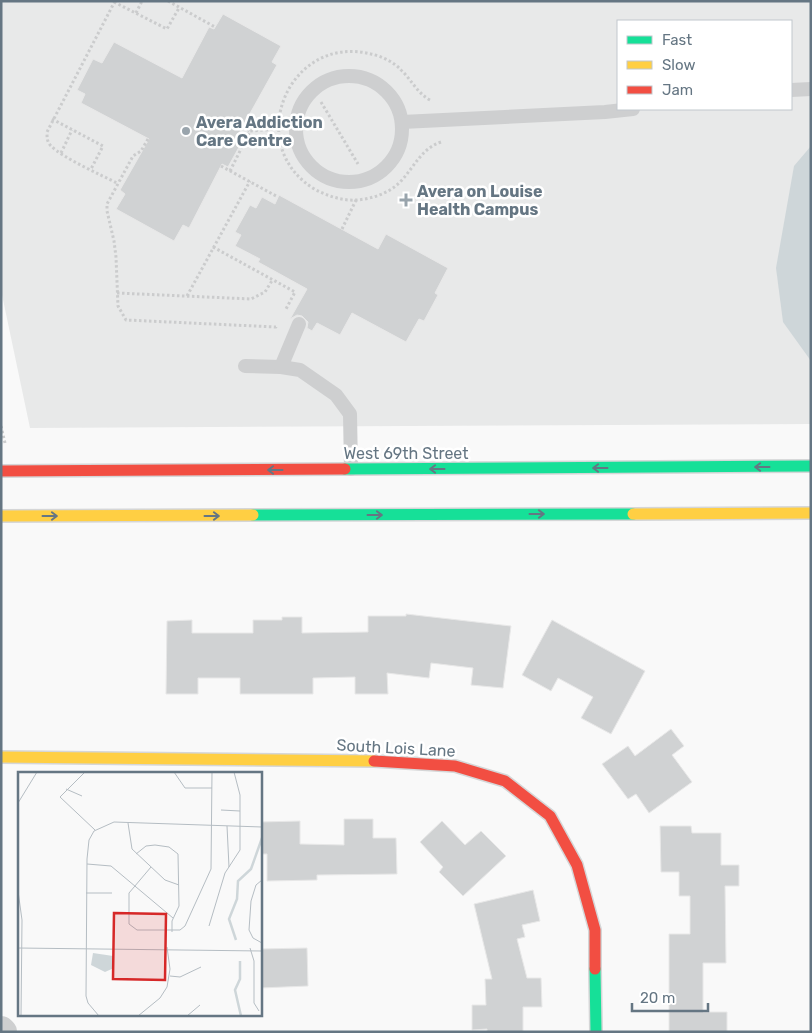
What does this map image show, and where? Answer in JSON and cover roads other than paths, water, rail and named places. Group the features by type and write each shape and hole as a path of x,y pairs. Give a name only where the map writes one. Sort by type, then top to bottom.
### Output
{"main road":[{"name":"West 69th Street","path":"1,471 811,466"},
{"path":"1,516 811,513"},
{"name":"South Lois Lane","path":"1,757 167,760 372,760 455,766 505,780 550,816 577,865 595,930 596,1032"}],"lane":[{"path":"340,76 357,77 374,82 387,92 396,103 402,122 401,143 395,157 383,171 368,179 349,183 331,179 315,170 303,156 296,139 296,122 301,106 310,93 324,82 340,76"},
{"path":"792,90 811,89"},
{"path":"402,122 624,110"},
{"path":"281,367 299,324"},
{"path":"244,366 281,367 300,370 336,395 350,414 351,469"}],"place":[{"name":"Avera Addiction Care Centre","path":"186,131"},
{"name":"Avera on Louise Health Campus","path":"406,200"}]}
